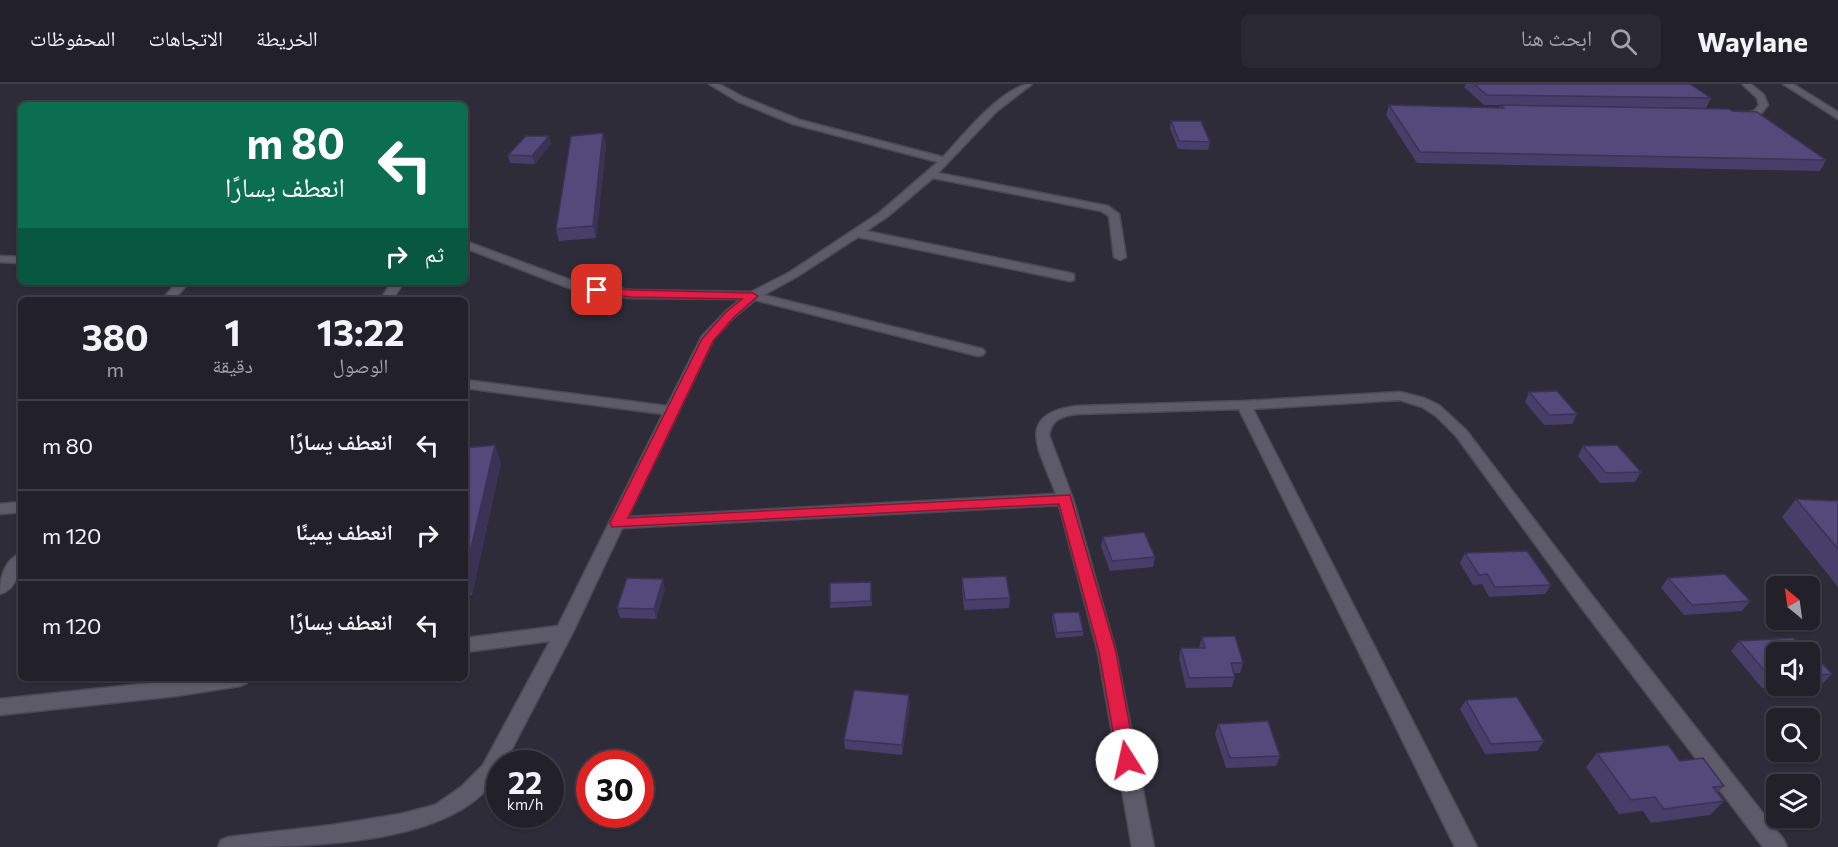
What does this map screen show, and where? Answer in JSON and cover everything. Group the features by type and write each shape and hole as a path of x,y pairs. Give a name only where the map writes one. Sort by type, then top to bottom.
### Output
{"street":[{"path":"713,84 785,118 848,137 944,160"},
{"path":"229,847 377,828 440,813 468,794 490,771 564,632 707,339 730,314 753,296 794,274 883,215 931,175 994,108 1028,84"},
{"path":"1730,116 1757,113 1764,105 1761,97 1746,84"},
{"path":"1787,84 1838,116"},
{"path":"931,175 1104,208 1114,214 1120,257"},
{"path":"857,233 1071,277"},
{"path":"468,245 487,250 573,285 631,294 753,296 978,352"},
{"path":"0,259 18,260"},
{"path":"170,297 180,285"},
{"path":"468,384 672,411"},
{"path":"1143,847 1107,652 1065,499 1042,435 1042,425 1049,417 1077,410 1244,405 1400,396 1416,398 1444,413 1776,847"},
{"path":"1244,405 1466,847"},
{"path":"618,523 1065,499"},
{"path":"0,508 18,507"},
{"path":"0,588 18,564"},
{"path":"468,645 564,632"},
{"path":"0,707 203,681"}],"building":[{"path":"1474,84 1690,84 1711,98 1487,95"},
{"path":"1389,105 1729,109 1757,112 1826,160 1420,152"},
{"path":"1171,121 1201,121 1210,142 1179,141"},
{"path":"603,133 593,226 556,229 571,136"},
{"path":"526,136 549,136 532,156 508,155"},
{"path":"1557,391 1577,414 1549,415 1529,392"},
{"path":"495,445 468,561 468,448"},
{"path":"1617,445 1641,472 1606,473 1583,446"},
{"path":"1796,499 1838,501 1838,549"},
{"path":"1144,532 1155,557 1112,561 1103,537"},
{"path":"1527,551 1551,585 1495,587 1487,574 1479,575 1465,553"},
{"path":"1725,574 1750,601 1692,605 1668,578"},
{"path":"1006,576 1010,598 965,600 962,578"},
{"path":"627,578 663,579 654,609 617,608"},
{"path":"871,582 871,601 830,603 830,583"},
{"path":"1079,612 1083,631 1057,633 1053,613"},
{"path":"1235,636 1243,663 1231,663 1235,677 1189,678 1181,648 1205,648 1202,637"},
{"path":"1793,638 1797,642 1766,642 1766,672 1739,641"},
{"path":"1820,661 1832,674 1820,675"},
{"path":"854,690 909,695 902,745 844,740"},
{"path":"1517,697 1544,741 1491,744 1466,700"},
{"path":"1268,721 1280,756 1230,758 1218,724"},
{"path":"1668,745 1680,761 1703,758 1724,786 1713,787 1724,801 1664,809 1655,797 1631,800 1597,753"}],"route":[{"path":"597,290 631,294 753,296 730,314 707,339 618,523 1065,499 1107,652 1127,760"}]}
